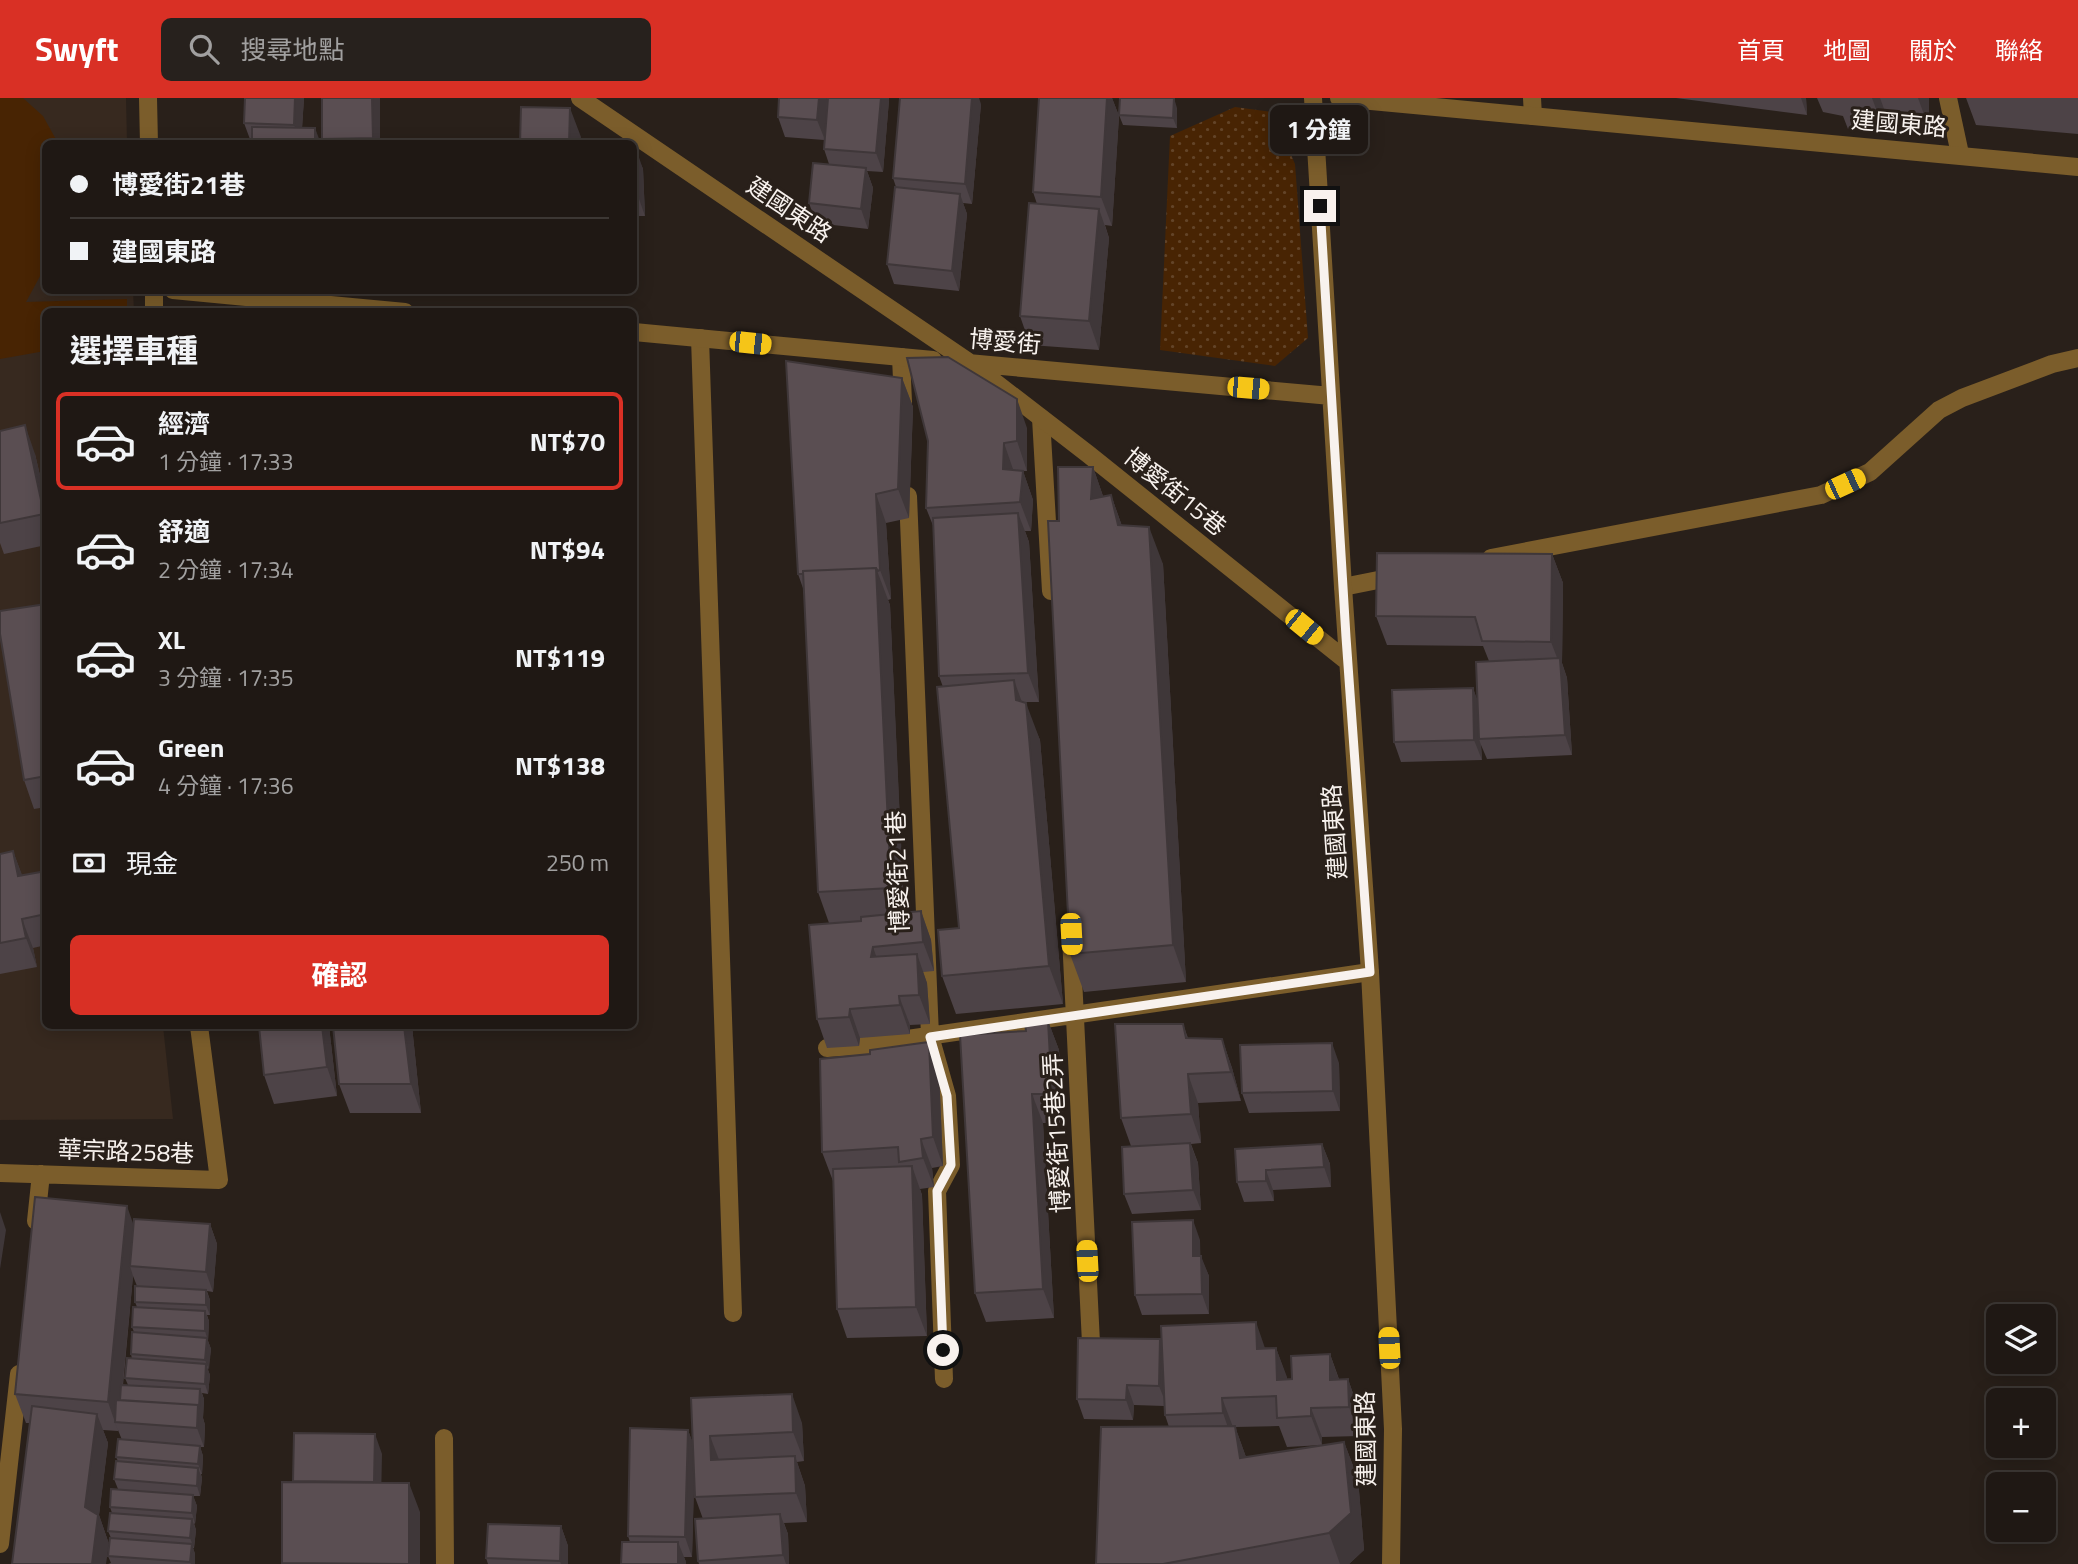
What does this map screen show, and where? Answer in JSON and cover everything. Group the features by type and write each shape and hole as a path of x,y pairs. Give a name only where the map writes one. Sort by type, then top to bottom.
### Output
{"street":[{"path":"148,98 149,140"},
{"name":"建國東路","path":"580,98 970,363"},
{"name":"建國東路","path":"1313,98 1370,972 1393,1429 1391,1564"},
{"name":"建國東路","path":"1339,98 1532,107 2078,167"},
{"path":"1948,98 1960,154"},
{"path":"215,294 363,308"},
{"name":"博愛街","path":"637,332 1331,396"},
{"path":"700,338 733,1313"},
{"path":"901,357 904,415"},
{"path":"1479,561 1821,495 1870,472 1939,410 1962,398 2052,364 2078,358"},
{"name":"博愛街15巷","path":"970,363 1348,662"},
{"path":"1041,418 1053,613"},
{"name":"博愛街21巷","path":"907,479 930,1037 947,1096 951,1165 937,1191 944,1379"},
{"path":"1343,587 1411,574"},
{"name":"博愛街15巷2弄","path":"1070,918 1091,1342"},
{"path":"827,1048 930,1037 1370,972"},
{"name":"華宗路258巷","path":"0,1173 219,1180 199,1029"},
{"path":"33,1243 41,1174"},
{"path":"0,1544 21,1352"},
{"path":"444,1438 445,1564"}],"shaded area":[{"path":"0,98 126,98 127,140 42,140 42,294 133,294 134,308 42,308 42,1029 163,1029 173,1119 0,1120"},
{"path":"0,98 23,98 43,116 56,140 42,140 42,273 26,302 127,299 127,308 42,308 42,352 0,359"},
{"path":"1235,107 1272,112 1295,164 1308,338 1275,366 1160,350 1170,136"}],"building":[{"path":"245,98 295,98 294,125 244,123"},
{"path":"322,98 372,98 373,138 322,139"},
{"path":"779,98 819,98 817,120 778,117"},
{"path":"828,98 881,98 876,153 824,149"},
{"path":"900,98 972,98 965,184 893,178"},
{"path":"1039,98 1107,98 1101,197 1033,192"},
{"path":"1120,98 1174,98 1173,118 1119,115"},
{"path":"521,107 570,108 569,140 520,140"},
{"path":"252,127 315,128 315,140 252,140"},
{"path":"813,163 866,168 861,209 809,203"},
{"path":"895,187 960,194 952,271 887,264"},
{"path":"1029,203 1099,209 1089,321 1020,316"},
{"path":"948,357 1017,399 1017,441 1004,443 1003,469 1023,471 1020,502 926,508 928,441 907,358"},
{"path":"786,361 902,378 898,489 876,494 878,571 876,568 803,571 803,574 798,574"},
{"path":"25,425 42,514 0,523 0,431"},
{"path":"1058,467 1093,467 1091,499 1111,495 1118,525 1149,527 1173,945 1070,954 1048,521 1059,521"},
{"path":"1018,513 1028,673 939,676 933,518"},
{"path":"1377,553 1552,554 1551,642 1482,641 1475,617 1376,616"},
{"path":"876,568 891,888 818,892 803,571"},
{"path":"42,605 42,777 24,780 0,634 0,611"},
{"path":"1560,658 1565,735 1479,739 1476,662"},
{"path":"1014,680 1016,700 1026,703 1049,966 942,976 938,930 959,928 937,687"},
{"path":"1473,688 1474,740 1394,742 1392,690"},
{"path":"13,851 18,876 42,872 42,915 22,919 26,938 0,943 0,854"},
{"path":"921,911 923,942 873,947 871,957 917,954 919,995 899,996 900,1005 850,1009 849,1017 817,1019 809,925 861,921 861,917"},
{"path":"1048,1021 1052,1094 1032,1094 1043,1289 975,1293 960,1035 1026,1031 1025,1023"},
{"path":"1115,1024 1183,1024 1186,1038 1222,1039 1231,1072 1188,1074 1191,1114 1121,1118"},
{"path":"259,1029 322,1029 327,1067 264,1075"},
{"path":"333,1029 404,1029 411,1084 339,1084"},
{"path":"929,1042 933,1137 921,1139 923,1158 899,1162 898,1147 822,1152 820,1059 870,1054 870,1050"},
{"path":"1332,1043 1333,1091 1242,1093 1240,1045"},
{"path":"1190,1143 1193,1190 1124,1194 1122,1147"},
{"path":"1322,1144 1324,1167 1266,1170 1266,1181 1237,1182 1235,1149"},
{"path":"912,1166 916,1307 837,1309 833,1169"},
{"path":"35,1197 127,1206 108,1402 15,1394"},
{"path":"134,1219 210,1224 206,1272 130,1266"},
{"path":"1193,1220 1193,1256 1201,1256 1202,1294 1135,1295 1132,1222"},
{"path":"135,1286 206,1290 206,1305 135,1302"},
{"path":"133,1307 205,1311 205,1331 132,1327"},
{"path":"1256,1322 1257,1349 1276,1348 1277,1380 1292,1379 1291,1356 1330,1354 1330,1380 1348,1379 1349,1407 1311,1408 1311,1416 1277,1418 1276,1396 1222,1398 1223,1413 1165,1415 1161,1326"},
{"path":"132,1332 207,1338 205,1360 131,1354"},
{"path":"1078,1338 1160,1339 1159,1386 1127,1385 1126,1400 1077,1399"},
{"path":"127,1358 206,1364 205,1384 125,1378"},
{"path":"121,1385 200,1389 199,1408 198,1405 120,1400"},
{"path":"792,1394 793,1432 710,1436 711,1460 795,1456 796,1493 695,1497 691,1398"},
{"path":"116,1400 198,1405 197,1428 115,1422"},
{"path":"32,1406 97,1414 85,1507 98,1515 92,1564 12,1564"},
{"path":"1235,1426 1240,1458 1344,1442 1351,1513 1329,1533 1163,1564 1096,1564 1101,1427"},
{"path":"630,1428 688,1430 685,1537 628,1536"},
{"path":"294,1433 375,1434 374,1482 293,1481"},
{"path":"118,1439 200,1446 198,1464 116,1457"},
{"path":"116,1461 198,1468 197,1486 114,1479"},
{"path":"282,1482 409,1483 409,1564 282,1563"},
{"path":"111,1489 193,1495 192,1513 110,1507"},
{"path":"110,1513 192,1519 190,1538 108,1531"},
{"path":"780,1514 783,1555 698,1561 695,1519"},
{"path":"488,1524 561,1526 560,1561 486,1558"},
{"path":"110,1538 192,1544 190,1562 108,1556"},
{"path":"622,1542 678,1542 678,1564 621,1564"}],"route":[{"path":"943,1350 937,1191 951,1165 947,1096 930,1037 1370,972 1346,637 1320,206"}]}
